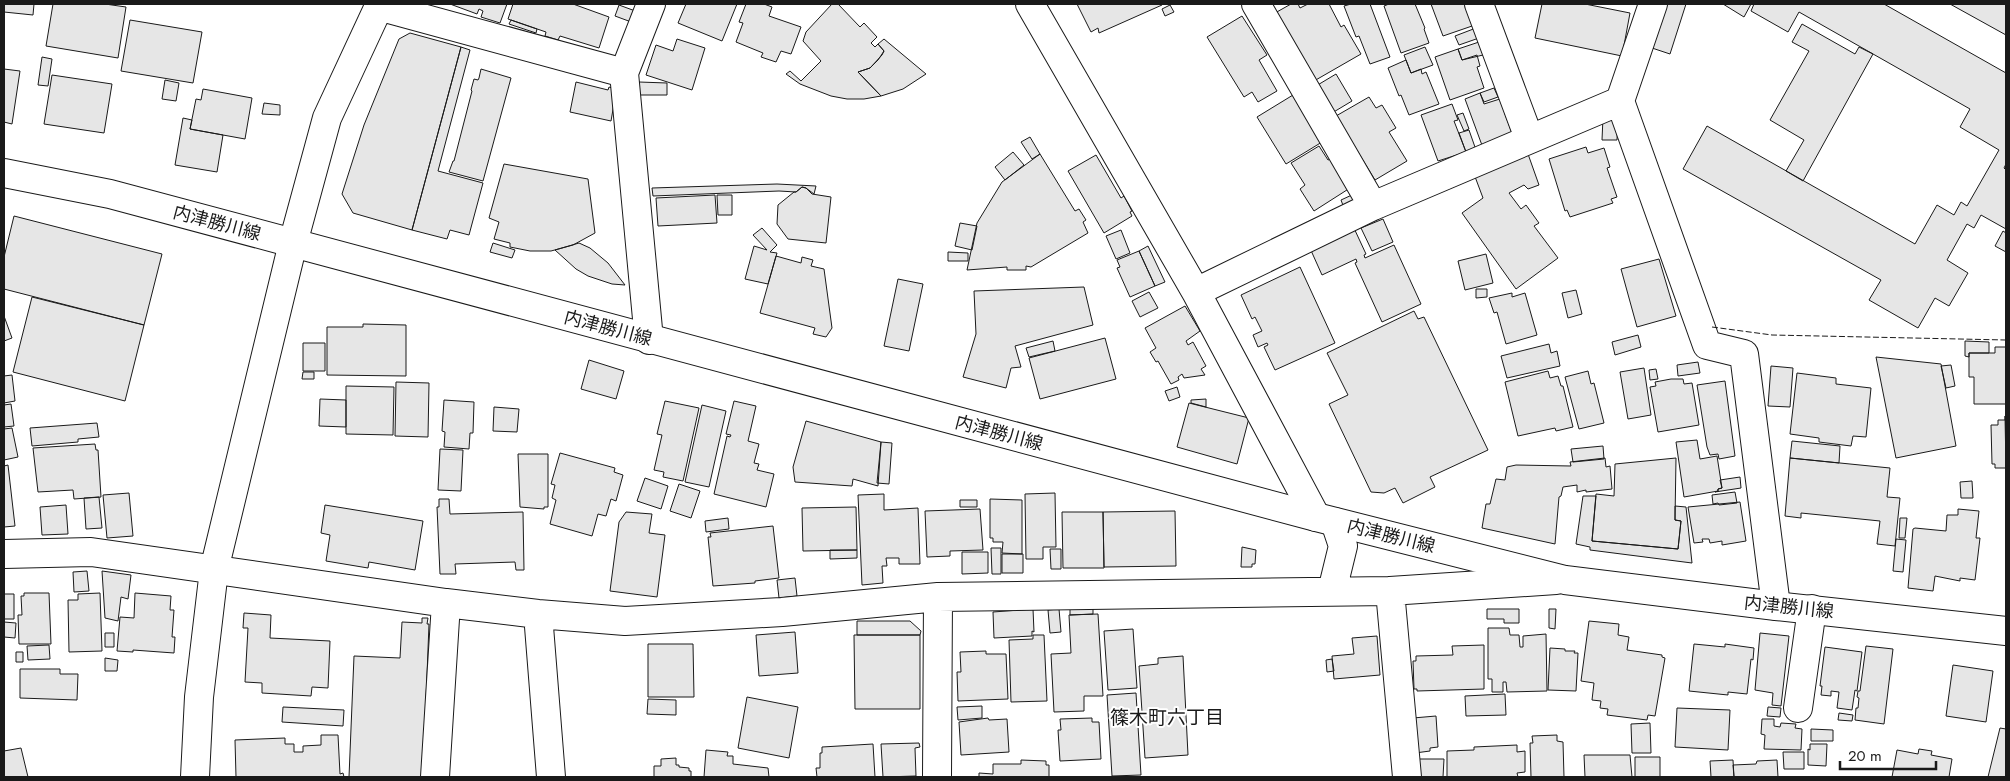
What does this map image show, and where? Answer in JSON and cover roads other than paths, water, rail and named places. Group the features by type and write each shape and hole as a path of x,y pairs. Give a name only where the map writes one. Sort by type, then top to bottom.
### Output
{"street":[{"path":"650,340 624,73 651,4"},
{"path":"1030,4 1343,546 1332,591"},
{"path":"1256,4 1373,206"},
{"path":"1479,4 1529,138"},
{"path":"1653,4 1620,101 1707,345 1744,354 1776,606"},
{"path":"195,777 199,697 214,570 293,243 327,118 379,5 624,73"},
{"path":"1196,292 1373,206 1529,138 1620,101"},
{"name":"内津勝川線","path":"4,173 110,194 650,340 1326,519 1565,580 1776,606 2006,631"},
{"path":"4,554 91,552 446,603 538,614 625,621 782,612 938,597 1390,591 1565,580"},
{"path":"1390,591 1407,777"},
{"path":"937,777 938,597"},
{"path":"436,777 446,603"},
{"path":"1798,708 1812,610"},
{"path":"538,614 551,777"}],"district":[{"name":"篠木町六丁目","path":"1167,717"}]}
